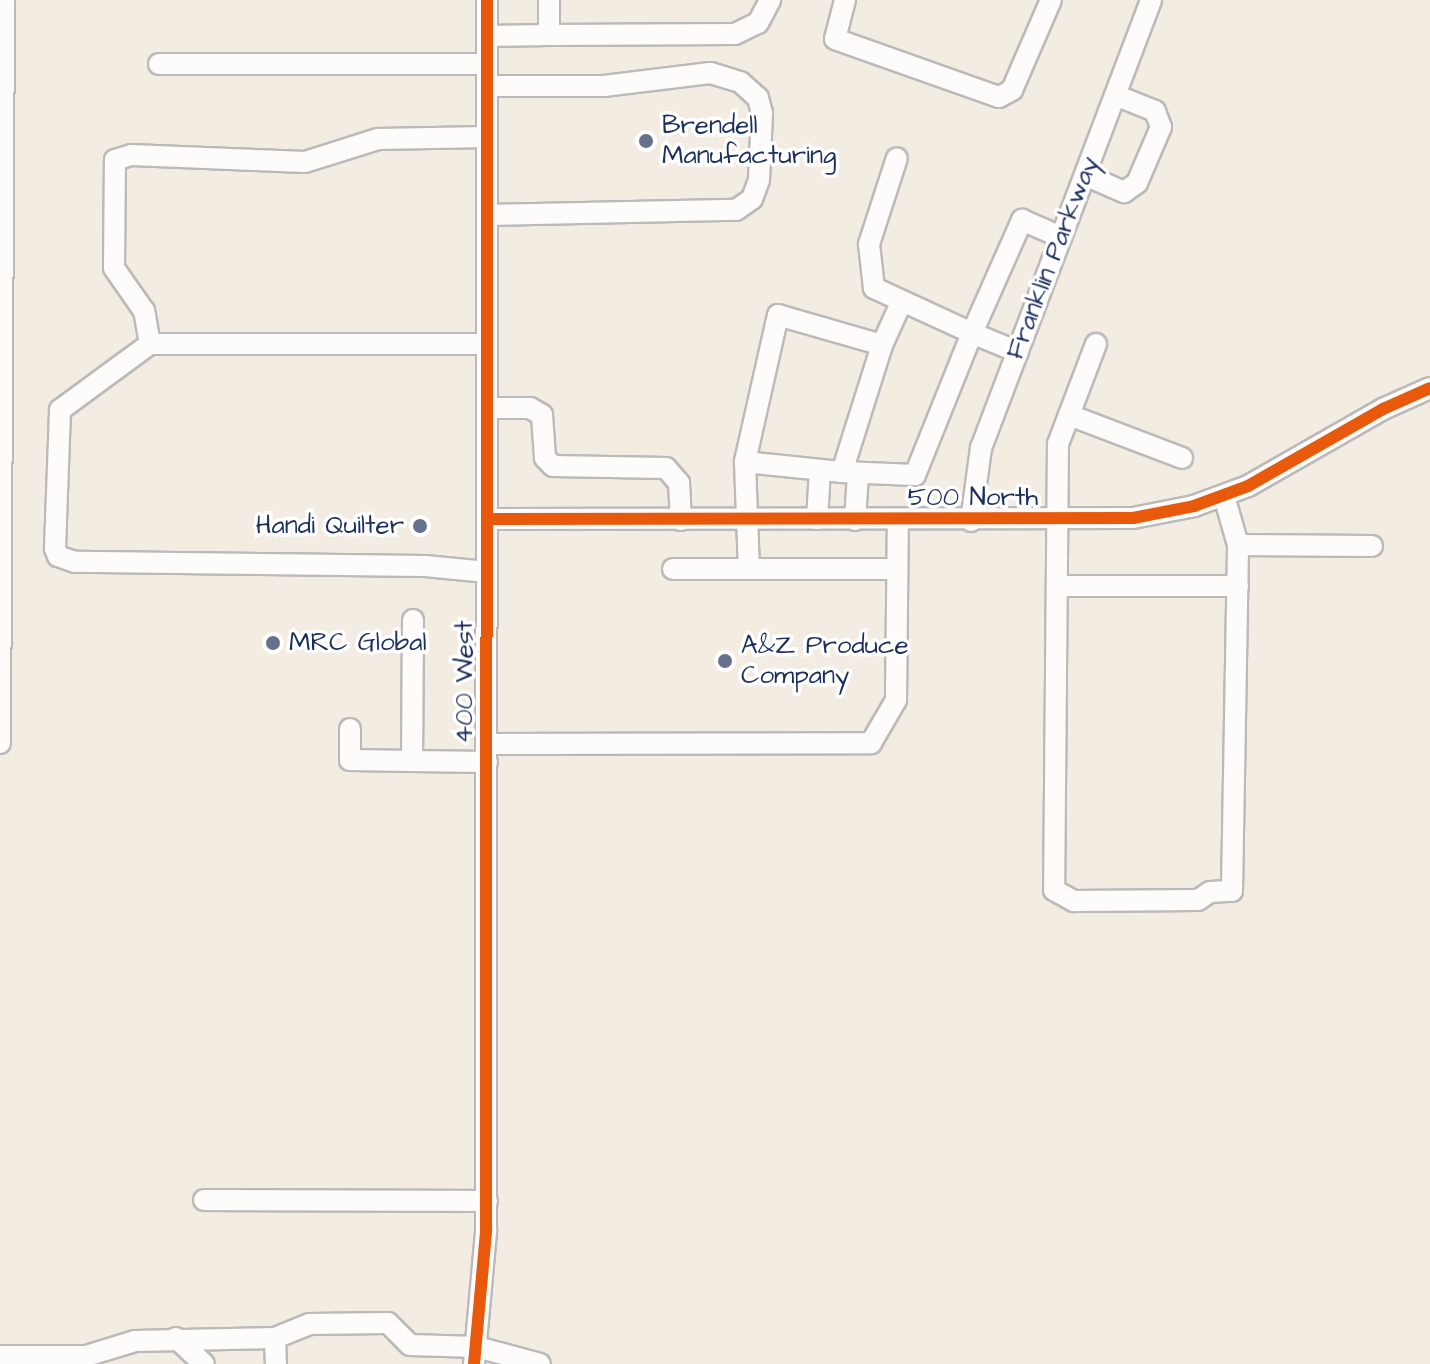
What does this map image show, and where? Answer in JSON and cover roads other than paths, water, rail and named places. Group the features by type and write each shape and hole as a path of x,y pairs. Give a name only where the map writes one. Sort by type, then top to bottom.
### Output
{"street":[{"path":"0,743 4,0"},
{"name":"400 West","path":"476,1356 487,1201 487,0"},
{"path":"549,0 549,35"},
{"path":"487,36 735,34 758,23 770,0"},
{"path":"845,0 835,39 999,97 1012,90 1051,0"},
{"name":"Franklin Parkway","path":"971,521 977,463 1151,0"},
{"path":"159,64 487,64"},
{"path":"487,86 604,86 710,73 740,82 758,98 762,113 759,180 752,199 736,210 487,215"},
{"path":"1085,175 1124,192 1137,183 1161,127 1155,111 1115,95"},
{"path":"150,344 144,311 114,268 115,160 131,155 305,162 378,139 487,137"},
{"path":"897,158 869,244 874,288 1018,352"},
{"path":"745,462 915,475 1022,220 1061,237"},
{"path":"855,520 850,472 882,345 902,301"},
{"path":"749,569 745,462 778,315 882,345"},
{"path":"487,344 150,344 60,410 58,556 75,562 425,566 487,572"},
{"path":"1096,344 1058,444 1054,890 1074,901 1198,900 1210,892 1232,891 1238,545 1224,496"},
{"name":"500 North","path":"487,519 1058,521 1133,518 1224,496 1430,388"},
{"path":"487,408 530,408 542,415 545,458 553,466 666,468 679,483 681,520"},
{"path":"1069,415 1182,458"},
{"path":"817,519 820,470"},
{"path":"350,729 350,760 412,761 487,753 871,743 896,700 898,520"},
{"path":"1238,545 1372,546"},
{"path":"673,569 897,569"},
{"path":"1057,586 1238,586"},
{"path":"412,761 413,620"},
{"path":"204,1200 487,1201"},
{"path":"0,1356 86,1360 115,1347 176,1338 275,1338 309,1324 388,1323 410,1345 540,1364"},
{"path":"176,1338 204,1364"},
{"path":"275,1338 276,1364"},
{"path":"115,1347 127,1364"}],"place":[{"name":"Brendell Manufacturing","path":"646,141"},
{"name":"Handi Quilter","path":"420,526"},
{"name":"MRC Global","path":"273,643"},
{"name":"A&Z Produce Company","path":"725,661"}]}
